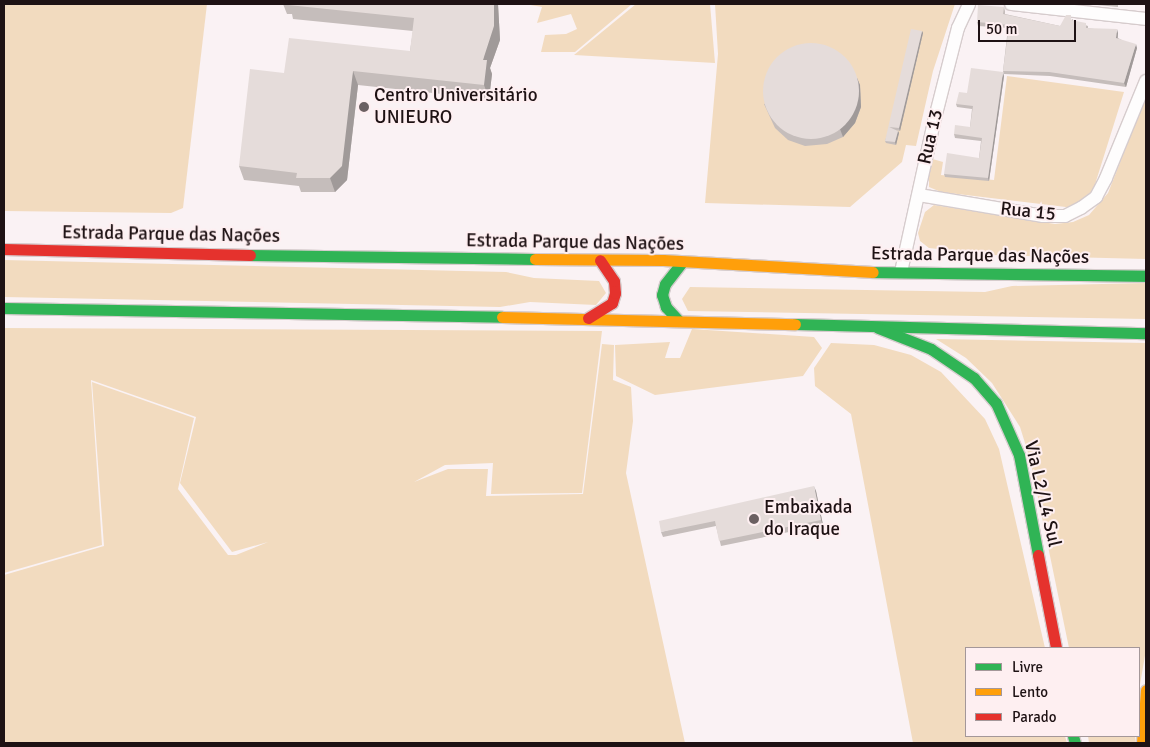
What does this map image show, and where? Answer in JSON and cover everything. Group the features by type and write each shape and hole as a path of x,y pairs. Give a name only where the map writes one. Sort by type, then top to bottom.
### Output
{"main road":[{"name":"Estrada Parque das Nações","path":"4,249 600,260 682,262 823,271 1146,276"},
{"path":"588,318 612,303 615,292 614,281 600,260"},
{"path":"678,320 666,307 662,295 665,284 682,262"},
{"path":"4,308 588,318 876,327 1146,332"},
{"name":"Via L2/L4 Sul","path":"876,327 931,349 974,378 996,402 1019,455 1056,647"},
{"path":"1142,743 1146,690"}],"street":[{"name":"Rua 13","path":"901,272 958,28 969,4"},
{"path":"1011,4 1146,19"},
{"name":"Rua 15","path":"919,195 1043,216 1065,216 1081,208 1096,197 1106,178 1146,81"}],"shaded area":[{"path":"4,4 207,4 183,208 171,213 4,211"},
{"path":"525,4 632,4 575,52 541,52 545,35 566,34 577,29 571,14 537,23 542,7"},
{"path":"636,4 710,4 715,63 574,55"},
{"path":"715,4 955,4 933,71 916,146 906,145 902,162 850,207 705,203 718,54"},
{"path":"1007,76 1124,92 1092,194 1074,208 941,192 929,187 929,158 943,162 941,175 994,180"},
{"path":"1146,97 1146,259 991,255 929,248 920,241 918,233 925,212 934,205 1055,224 1073,222 1089,215 1108,193"},
{"path":"4,260 506,272 534,278 599,281 606,293 596,305 530,302 500,307 4,297"},
{"path":"1146,283 1146,319 688,311 682,299 690,287 985,292 1012,286"},
{"path":"4,328 602,331 582,493 491,494 493,463 445,465 414,482 448,469 488,469 486,496 583,494 602,344 614,345 613,380 631,387 633,421 626,473 685,743 4,743 4,575 104,546 92,382 194,418 178,489 228,555 236,555 268,542 232,552 180,483 196,417 91,380 102,545 4,573"},
{"path":"692,329 814,337 822,348 803,376 655,395 616,376 615,345 670,342 665,358 680,358"},
{"path":"936,339 1146,343 1146,650 1140,684 1140,647 1069,647 1030,459 1020,427 992,383 966,358"},
{"path":"831,343 874,345 911,355 941,372 985,419 999,449 1045,647 965,647 965,737 1065,737 1067,743 913,743 851,414 815,386 814,368"},
{"path":"1088,737 1135,737 1136,743 1089,743"}],"building":[{"path":"289,4 494,4 494,26 483,60 487,60 484,85 353,71 342,166 330,178 296,178 297,173 239,166 250,69 284,73 289,38 410,51 414,18"},
{"path":"978,5 1004,7 1003,14 1060,26 1066,15 1071,15 1071,20 1086,23 1086,28 1117,29 1116,38 1136,44 1124,83 1049,72 1003,71 1009,25 977,22"},
{"path":"911,29 922,31 899,128 889,127 898,131 895,142 885,141"},
{"path":"811,43 829,47 845,57 855,73 859,91 855,109 845,125 829,135 811,139 793,135 777,125 767,109 763,91 767,73 777,57 793,47"},
{"path":"971,68 1003,72 988,178 944,174 947,153 979,158 982,138 954,134 955,125 970,127 973,106 956,104 959,92 967,93"},
{"path":"814,486 821,520 719,541 715,521 661,532 659,521"}],"traffic: fast":[{"path":"250,255 535,259"},
{"path":"678,320 666,307 662,295 665,284 682,262"},
{"path":"873,272 1146,276"},
{"path":"4,308 502,317"},
{"path":"795,324 1146,333"},
{"path":"878,328 931,349 974,378 996,403 1019,455 1038,555"},
{"path":"1073,737 1075,743"}],"traffic: slow":[{"path":"535,259 663,260 873,272"},
{"path":"502,317 795,324"},
{"path":"1142,743 1146,690"}],"traffic: jam":[{"path":"4,249 250,255"},
{"path":"588,318 612,303 615,293 614,281 600,260"},
{"path":"1038,555 1056,647"}],"place":[{"name":"Centro Universitário UNIEURO","path":"364,107"},
{"name":"Embaixada do Iraque","path":"754,519"}]}
